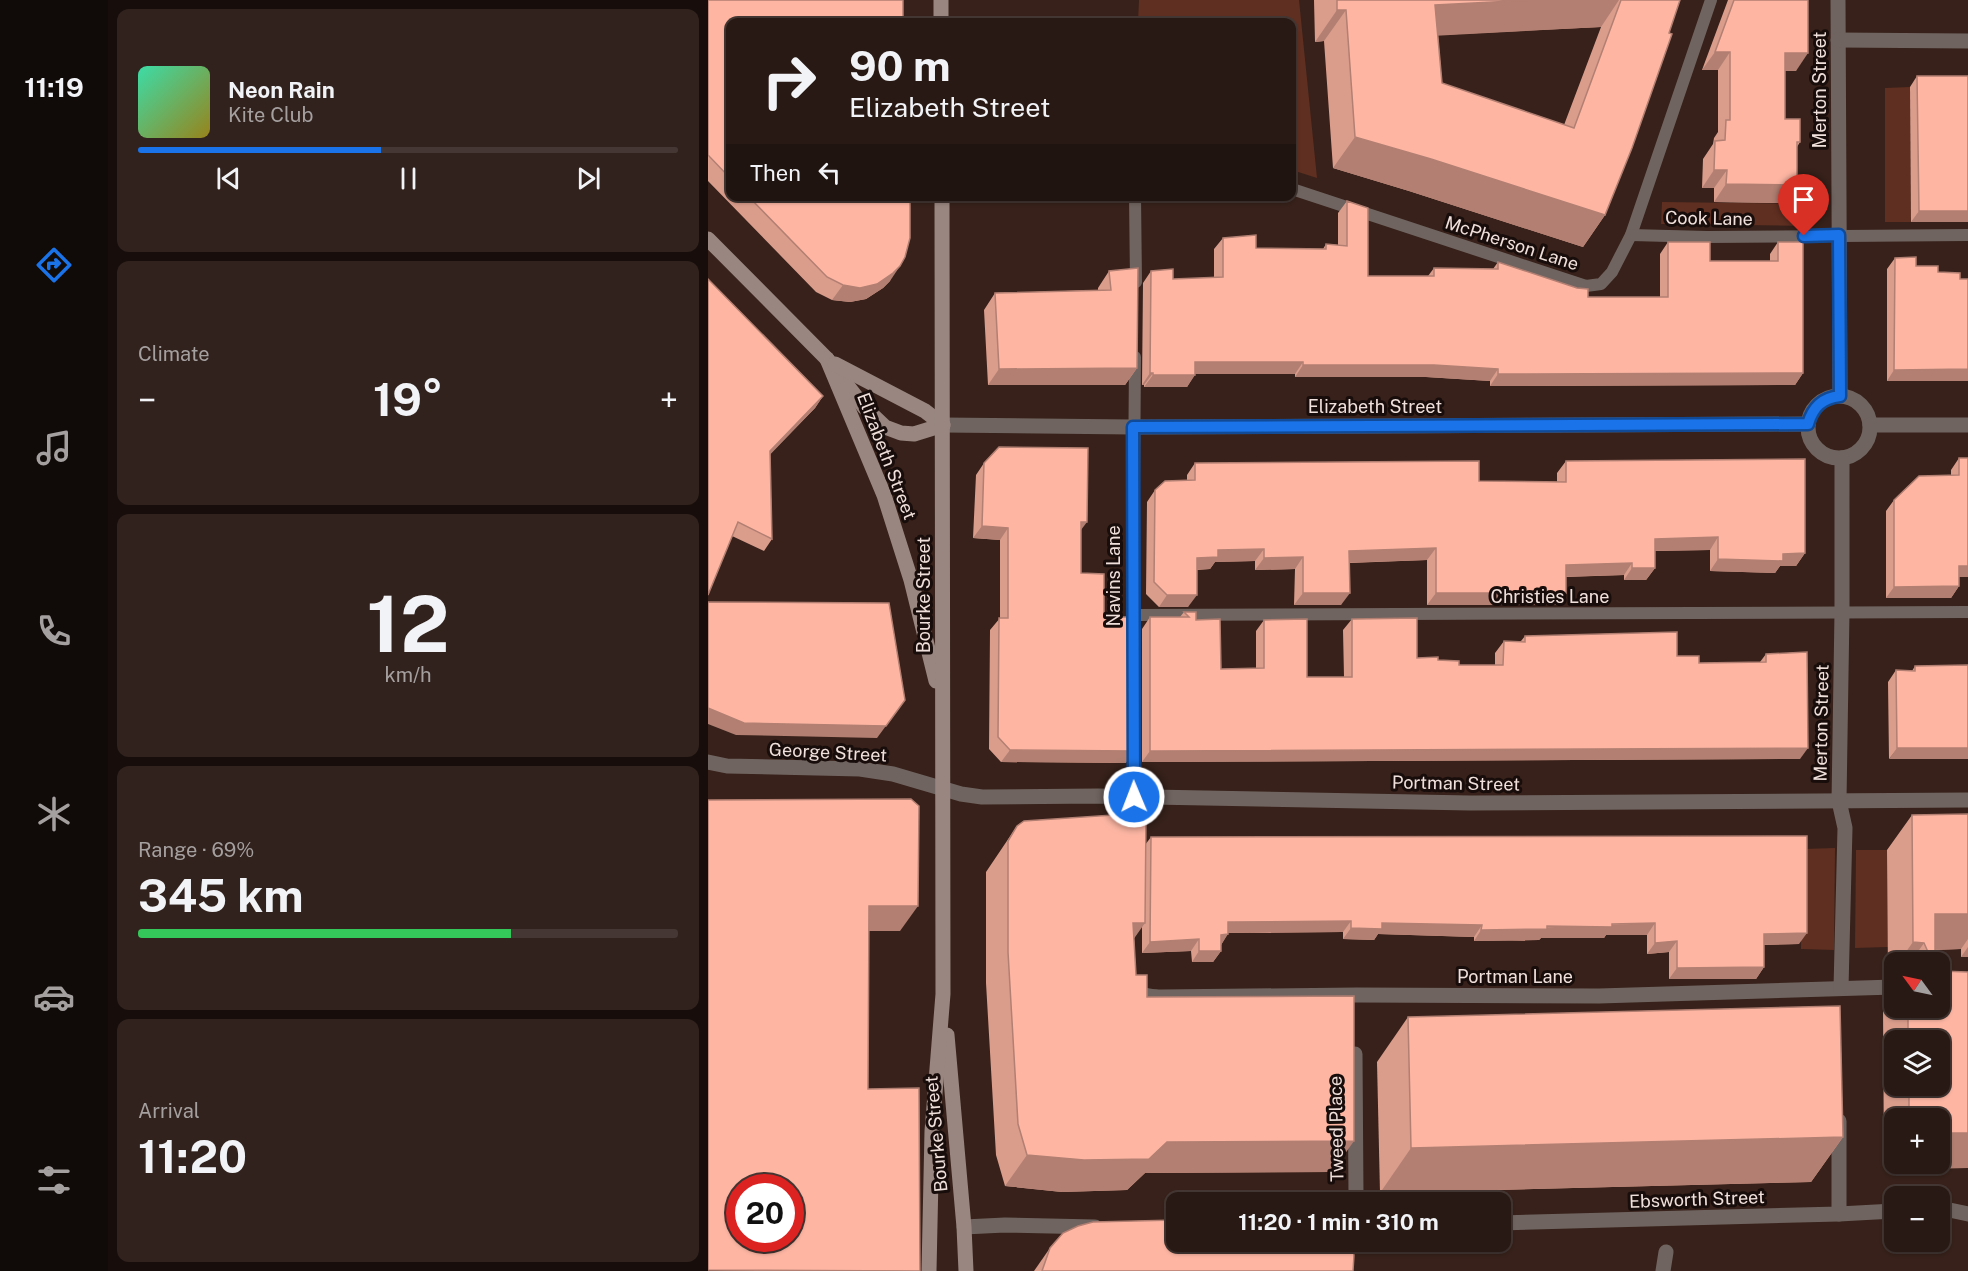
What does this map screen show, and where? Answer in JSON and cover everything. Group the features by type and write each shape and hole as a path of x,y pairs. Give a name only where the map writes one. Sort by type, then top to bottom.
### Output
{"main road":[{"path":"941,0 941,18"},
{"name":"Bourke Street","path":"929,1271 932,1131 943,994 942,201"},
{"name":"Elizabeth Street","path":"708,239 827,359 864,406 885,427 901,433 914,434 943,425"},
{"name":"Elizabeth Street","path":"827,359 925,411 943,425"},
{"name":"Elizabeth Street","path":"827,359 884,495 911,580 942,707"},
{"name":"Bourke Street","path":"943,994 966,1271"}],"street":[{"name":"Merton Street","path":"1838,0 1840,396"},
{"path":"1838,40 1968,40"},
{"path":"1840,396 1857,402 1868,416 1870,425 1865,443 1851,455 1842,458 1824,454 1817,448 1812,441 1808,424 1815,407 1831,397 1840,396"},
{"name":"Elizabeth Street","path":"943,425 1133,427 1808,424"},
{"path":"1870,425 1968,424"},
{"name":"Merton Street","path":"1841,988 1845,828 1839,801 1842,458"},
{"name":"George Street","path":"708,762 727,766 860,770 893,774 944,789"},
{"name":"Portman Street","path":"944,789 982,797 1134,797 1470,803 1968,800"},
{"path":"1134,797 1134,855"},
{"name":"Portman Lane","path":"1133,967 1132,978 1136,990 1143,996 1160,997 1599,996 1884,987"},
{"name":"Tweed Place","path":"1355,1054 1356,1192"},
{"path":"1839,1214 1840,1104"},
{"path":"1950,1210 1968,1214"},
{"name":"Ebsworth Street","path":"1511,1224 1884,1212"},
{"path":"964,1227 1005,1225 1108,1227"},
{"path":"1663,1271 1666,1252"}],"lane":[{"name":"McPherson Lane","path":"1296,190 1586,286 1601,284 1612,272 1631,235 1711,0"},
{"path":"1135,201 1136,298"},
{"name":"Cook Lane","path":"1631,235 1707,237 1968,235"},
{"name":"Navins Lane","path":"1133,638 1135,344"},
{"name":"Christies Lane","path":"1133,615 1968,612"},
{"path":"1134,718 1134,797"}],"shaded area":[{"path":"1139,0 1299,0 1317,178 1296,171 1296,18 1138,18"},
{"path":"1910,87 1911,222 1885,222 1885,88"},
{"path":"1662,202 1808,204 1808,226 1661,224"},
{"path":"1835,848 1834,950 1801,949 1802,849"},
{"path":"1856,850 1887,850 1888,947 1855,948"}],"building":[{"path":"708,0 903,0 903,18 726,18 726,174 708,155"},
{"path":"1337,0 1532,0 1435,5 1442,83 1574,128 1621,0 1680,0 1669,33 1672,34 1632,148 1605,215 1355,137 1346,10 1337,10"},
{"path":"1734,0 1808,0 1808,53 1785,53 1785,119 1800,119 1800,142 1797,142 1797,185 1726,184 1727,170 1714,170 1715,141 1725,140 1726,120 1730,120 1730,52 1715,52"},
{"path":"1917,76 1968,76 1968,211 1919,211"},
{"path":"753,201 910,201 910,238 905,257 893,273 877,284 860,288 843,285 827,277"},
{"path":"1347,201 1368,208 1368,276 1434,276 1434,268 1498,269 1498,262 1577,288 1588,289 1588,297 1668,297 1668,242 1710,242 1710,261 1778,261 1778,242 1803,242 1803,373 1498,374 1498,369 1434,365 1195,362 1195,375 1153,375 1150,373 1151,271 1173,269 1173,279 1223,277 1223,238 1256,235 1256,248 1326,249 1326,244 1347,246"},
{"path":"1916,257 1916,266 1938,266 1938,272 1960,273 1960,279 1968,279 1968,369 1894,370 1895,258"},
{"path":"1138,268 1137,368 999,369 995,293 1111,290 1109,271"},
{"path":"708,279 823,396 770,451 772,539 738,522 708,595"},
{"path":"999,447 1088,448 1087,522 1081,522 1081,573 1104,574 1104,617 1134,617 1134,751 1010,750 998,737 999,618 1008,618 1008,528 982,526 984,463"},
{"path":"1959,458 1968,458 1968,566 1959,566 1959,586 1894,587 1894,500 1919,476 1959,475"},
{"path":"1805,459 1805,553 1783,554 1783,561 1718,559 1718,537 1655,539 1655,568 1632,568 1632,563 1566,565 1566,593 1436,593 1436,548 1349,551 1350,593 1303,593 1303,557 1264,558 1264,549 1218,550 1218,557 1197,558 1197,595 1167,595 1154,582 1155,490 1165,481 1195,480 1195,463 1479,461 1479,481 1566,482 1566,461"},
{"path":"708,602 889,603 905,700 886,726 744,723 708,708"},
{"path":"1184,612 1196,612 1196,620 1220,619 1221,669 1264,668 1264,620 1307,619 1307,677 1352,677 1352,619 1417,618 1417,658 1438,657 1438,660 1459,661 1459,665 1503,665 1504,641 1525,642 1525,636 1677,632 1677,656 1699,656 1699,663 1766,662 1766,654 1807,652 1808,748 1150,751 1150,617 1189,617"},
{"path":"1968,665 1968,748 1897,748 1896,670 1915,671 1915,666"},
{"path":"911,799 919,806 918,906 869,906 868,1089 919,1088 920,1271 708,1270 708,800"},
{"path":"1128,814 1128,817 1146,817 1145,923 1133,923 1136,975 1147,975 1147,997 1354,996 1354,1141 1167,1142 1149,1159 1084,1160 1027,1155 1018,1124 1008,952 1008,841 1017,826 1024,821"},
{"path":"1968,814 1968,914 1935,914 1935,952 1928,952 1924,943 1913,942 1912,815"},
{"path":"1807,836 1807,933 1764,934 1764,967 1677,968 1677,941 1655,943 1655,923 1612,924 1612,927 1547,926 1547,929 1481,930 1482,925 1382,923 1382,929 1351,928 1351,921 1228,922 1228,934 1221,935 1221,951 1199,951 1199,939 1150,942 1151,837"},
{"path":"1950,971 1968,972 1968,1133 1950,1133 1950,1108 1909,1108 1909,1096 1950,1096 1950,1030 1908,1030 1908,1018 1950,1018"},
{"path":"1840,1006 1843,1137 1411,1148 1408,1017"},
{"path":"1166,1220 1166,1252 1353,1252 1353,1271 1042,1271 1050,1248 1063,1233 1093,1222"}],"route":[{"path":"1134,797 1133,427 1808,424 1815,407 1831,397 1840,396 1839,235 1804,236"}]}
